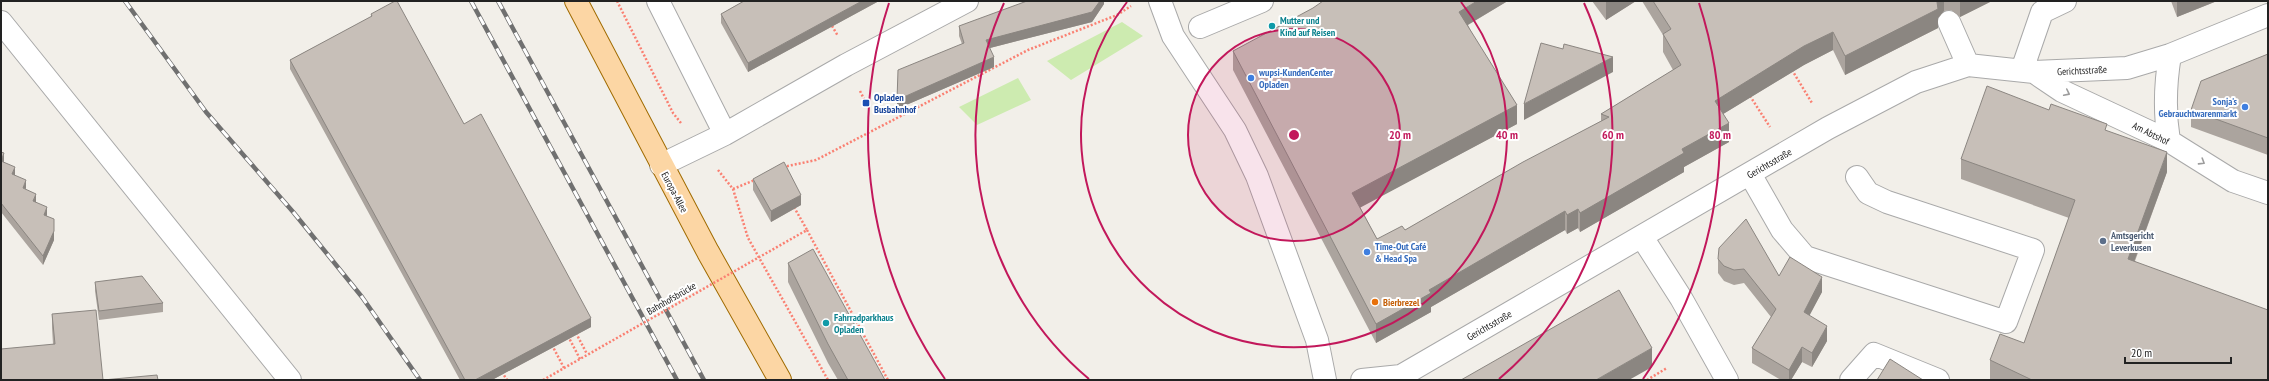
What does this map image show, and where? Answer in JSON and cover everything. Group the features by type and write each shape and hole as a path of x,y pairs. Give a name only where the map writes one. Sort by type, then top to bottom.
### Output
{"main road":[{"name":"Europa-Allee","path":"576,1 661,165 780,380"}],"street":[{"path":"661,165 725,134 846,65 967,1"},
{"path":"1160,1 1173,36 1235,130 1257,176 1317,340 1325,380"},
{"path":"1200,27 1262,1"},
{"path":"2028,71 2042,12 2065,1"},
{"path":"661,2 725,134"},
{"name":"Gerichtsstraße","path":"1362,380 1401,376 1828,128 1916,82 1968,65 2028,71 2127,68 2170,55 2268,15"},
{"path":"1,22 290,380"},
{"path":"1949,22 1968,65"},
{"path":"2169,141 2165,115 2164,91 2170,55"},
{"name":"Am Abtshof","path":"2028,71 2062,91 2169,141 2232,181 2268,193"},
{"path":"1750,174 1782,230 1804,257 2006,322 2033,250 1887,202 1868,194 1857,177"},
{"path":"1642,237 1681,298 1727,380"},
{"path":"1850,380 1874,354 1938,380"}],"path":[{"path":"617,1 673,113"},
{"path":"777,170 816,160 1028,50 1117,15 1134,4"},
{"path":"1791,68 1828,128"},
{"path":"1746,91 1786,153"},
{"path":"760,178 733,189 748,238 828,380"},
{"path":"755,180 757,184"},
{"path":"793,204 788,208 793,205 888,380"},
{"name":"Bahnhofsbrücke","path":"542,380 807,230"},
{"path":"565,331 580,359"},
{"path":"575,332 587,354"},
{"path":"550,340 564,368"},
{"path":"500,366 507,380"},
{"path":"1647,380 1668,368"}],"green space":[{"path":"1122,22 1143,36 1071,80 1047,61"},
{"path":"1018,78 1031,100 977,125 959,107"}],"building":[{"path":"397,1 464,124 481,114 591,318 475,380 465,380 290,60 372,16 371,14"},
{"path":"744,1 862,1 748,63 721,14"},
{"path":"1027,1 1100,1 1092,12 986,40 994,57 897,100 898,70 964,43 959,26"},
{"path":"1323,1 1477,1 1459,12 1517,105 1352,193 1377,239 1402,226 1405,230 1523,162 1609,117 1601,114 1681,65 1663,34 1671,29 1653,1 1937,1 1938,9 1845,56 1833,32 1804,46 1715,101 1729,123 1682,149 1684,153 1580,213 1578,209 1567,215 1565,211 1429,290 1431,293 1376,324 1233,51 1313,8"},
{"path":"1541,43 1563,49 1564,44 1613,57 1524,104"},
{"path":"2268,54 2268,138 2191,110 2201,81"},
{"name":"Amtsgericht Leverkusen","path":"1987,86 2049,110 2051,104 2107,124 2105,130 2167,152 2128,259 2268,310 2268,380 2032,380 1990,360 2000,334 2024,343 2075,200 1961,159"},
{"path":"1,152 4,153 1,161"},
{"path":"1,161 15,167 12,174 26,180 23,188 36,194 33,201 47,207 44,215 54,219 54,231 43,256 1,203"},
{"path":"784,162 801,195 771,211 753,179"},
{"path":"1746,219 1779,276 1790,257 1822,277 1804,312 1827,326 1812,353 1802,347 1789,370 1752,348 1776,309 1744,269 1734,270 1724,266 1718,259 1719,248"},
{"name":"Fahrradparkhaus Opladen","path":"813,249 885,380 848,380 828,344 788,263"},
{"path":"142,276 163,303 99,311 95,282"},
{"path":"1619,290 1652,348 1596,380 1461,380"},
{"path":"96,310 103,380 1,380 1,349 55,344 52,314"},
{"path":"1890,359 1923,380 1877,380"},
{"path":"157,375 158,380 103,380"}],"railway":[{"path":"125,1 206,112 294,213 362,297 420,380"},
{"path":"471,1 677,380"},
{"path":"498,1 704,380"}],"place":[{"name":"Mutter und Kind auf Reisen","path":"1272,26"},
{"name":"wupsi-KundenCenter Opladen","path":"1251,78"},
{"name":"Opladen Busbahnhof","path":"866,103"},
{"name":"Sonja's Gebrauchtwarenmarkt","path":"2245,107"},
{"name":"Amtsgericht Leverkusen","path":"2103,241"},
{"name":"Time-Out Café & Head Spa","path":"1367,252"},
{"name":"Bierbrezel","path":"1375,302"},
{"name":"Fahrradparkhaus Opladen","path":"826,323"}]}
